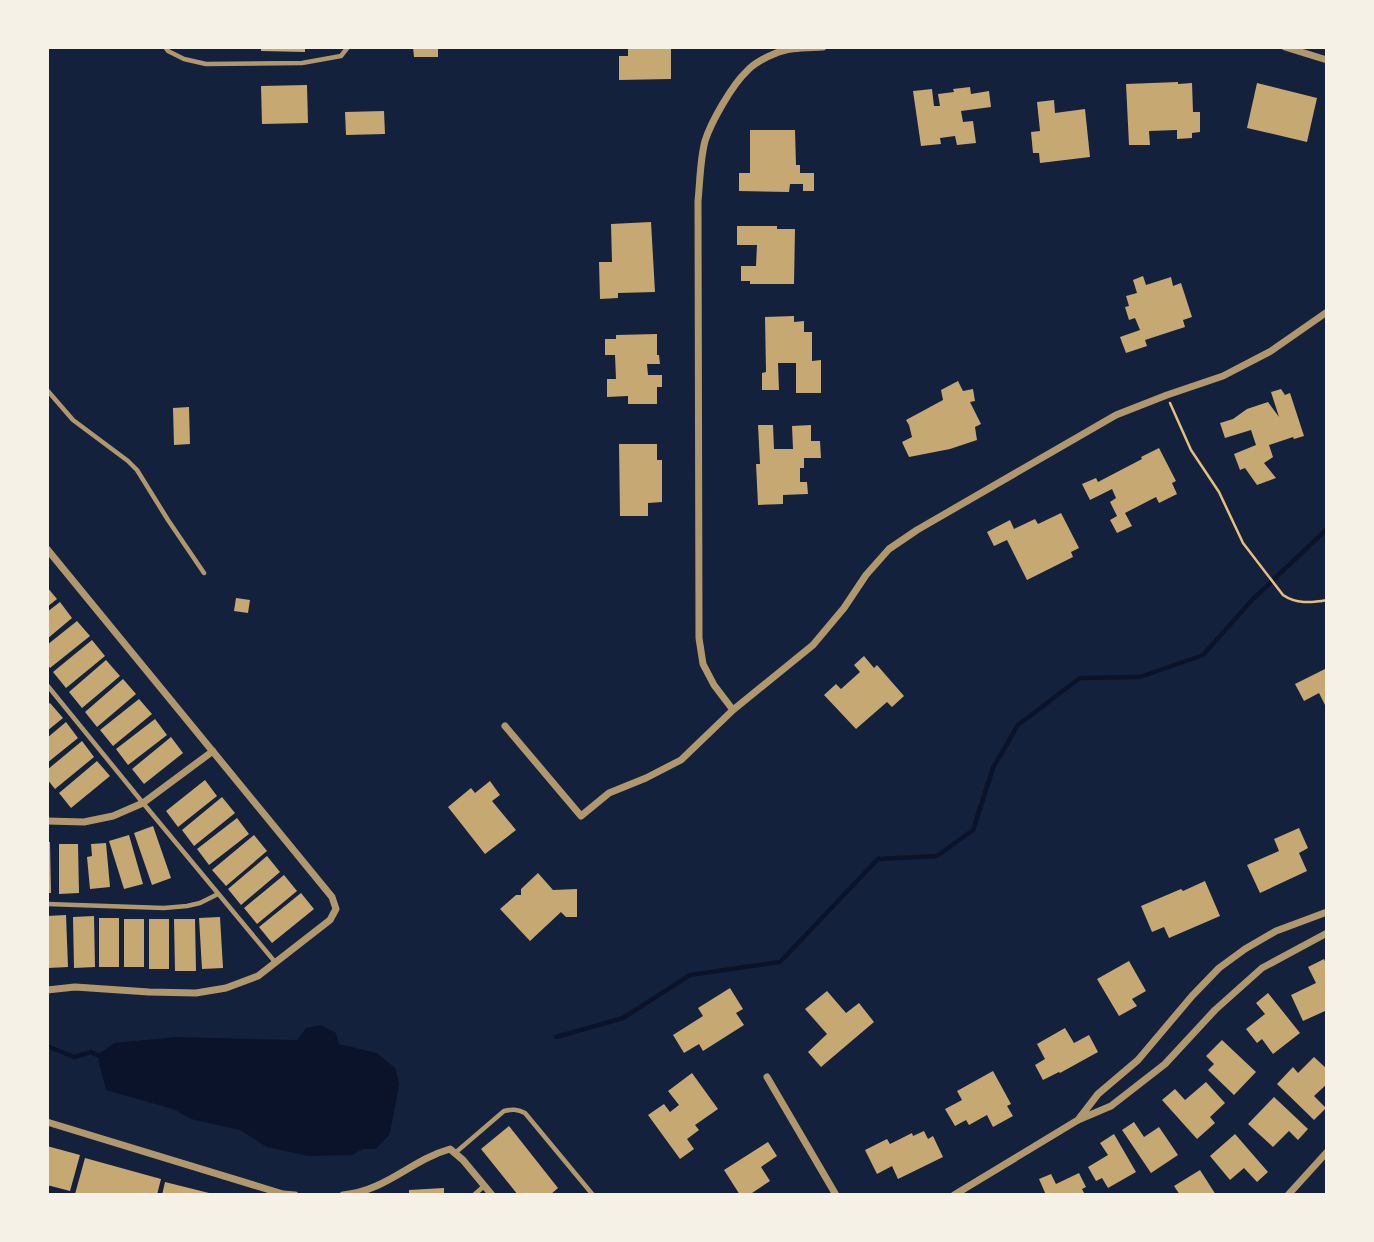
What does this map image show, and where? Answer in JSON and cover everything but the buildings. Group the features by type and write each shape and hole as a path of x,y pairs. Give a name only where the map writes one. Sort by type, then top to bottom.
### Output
{"street":[{"path":"733,710 703,664 699,638 698,201 705,141 729,93 747,70 774,50 823,47"},
{"path":"1285,47 1327,60"},
{"path":"505,726 580,816 609,793 681,760 733,710 813,645 889,549 1116,415 1223,376 1271,351 1327,312"},
{"path":"47,548 332,897 335,909 330,920 258,976 226,988 196,993 75,988 47,990"},
{"path":"47,814 50,821 84,822 113,816 143,803 213,751"},
{"path":"1078,1120 1098,1094 1138,1060 1192,996 1220,968 1276,931 1327,912"},
{"path":"954,1195 1078,1120 1111,1106 1165,1064 1215,1010 1262,968 1327,933"},
{"path":"767,1077 836,1195"},
{"path":"47,1122 270,1190 295,1195"},
{"path":"343,1195 380,1186 437,1153 453,1151 492,1195"},
{"path":"1288,1195 1327,1152"},
{"path":"380,1186 382,1195"}],"lane":[{"path":"165,47 184,58 206,64 302,63 341,57 348,47"},
{"path":"47,390 73,420 137,470 204,573"},
{"path":"47,685 275,962"},
{"path":"47,904 164,908 200,903 218,894"},
{"path":"453,1151 504,1111 519,1110 525,1113 593,1195"},
{"path":"474,1195 485,1186"}],"path":[{"path":"1167,395 1191,450 1219,492 1243,543 1283,595 1291,601 1314,603 1327,600"}],"water":[{"path":"321,1025 336,1033 339,1044 377,1053 396,1069 399,1085 390,1134 376,1149 363,1149 352,1155 308,1156 267,1147 240,1130 191,1119 173,1109 106,1090 97,1055 114,1043 176,1037 297,1040 306,1028"}],"waterway":[{"path":"556,1037 623,1018 690,975 780,962 878,859 937,856 973,830 993,768 1018,725 1080,678 1140,677 1203,655 1252,600 1327,529"},
{"path":"47,1046 74,1057 91,1052 97,1055"}]}
